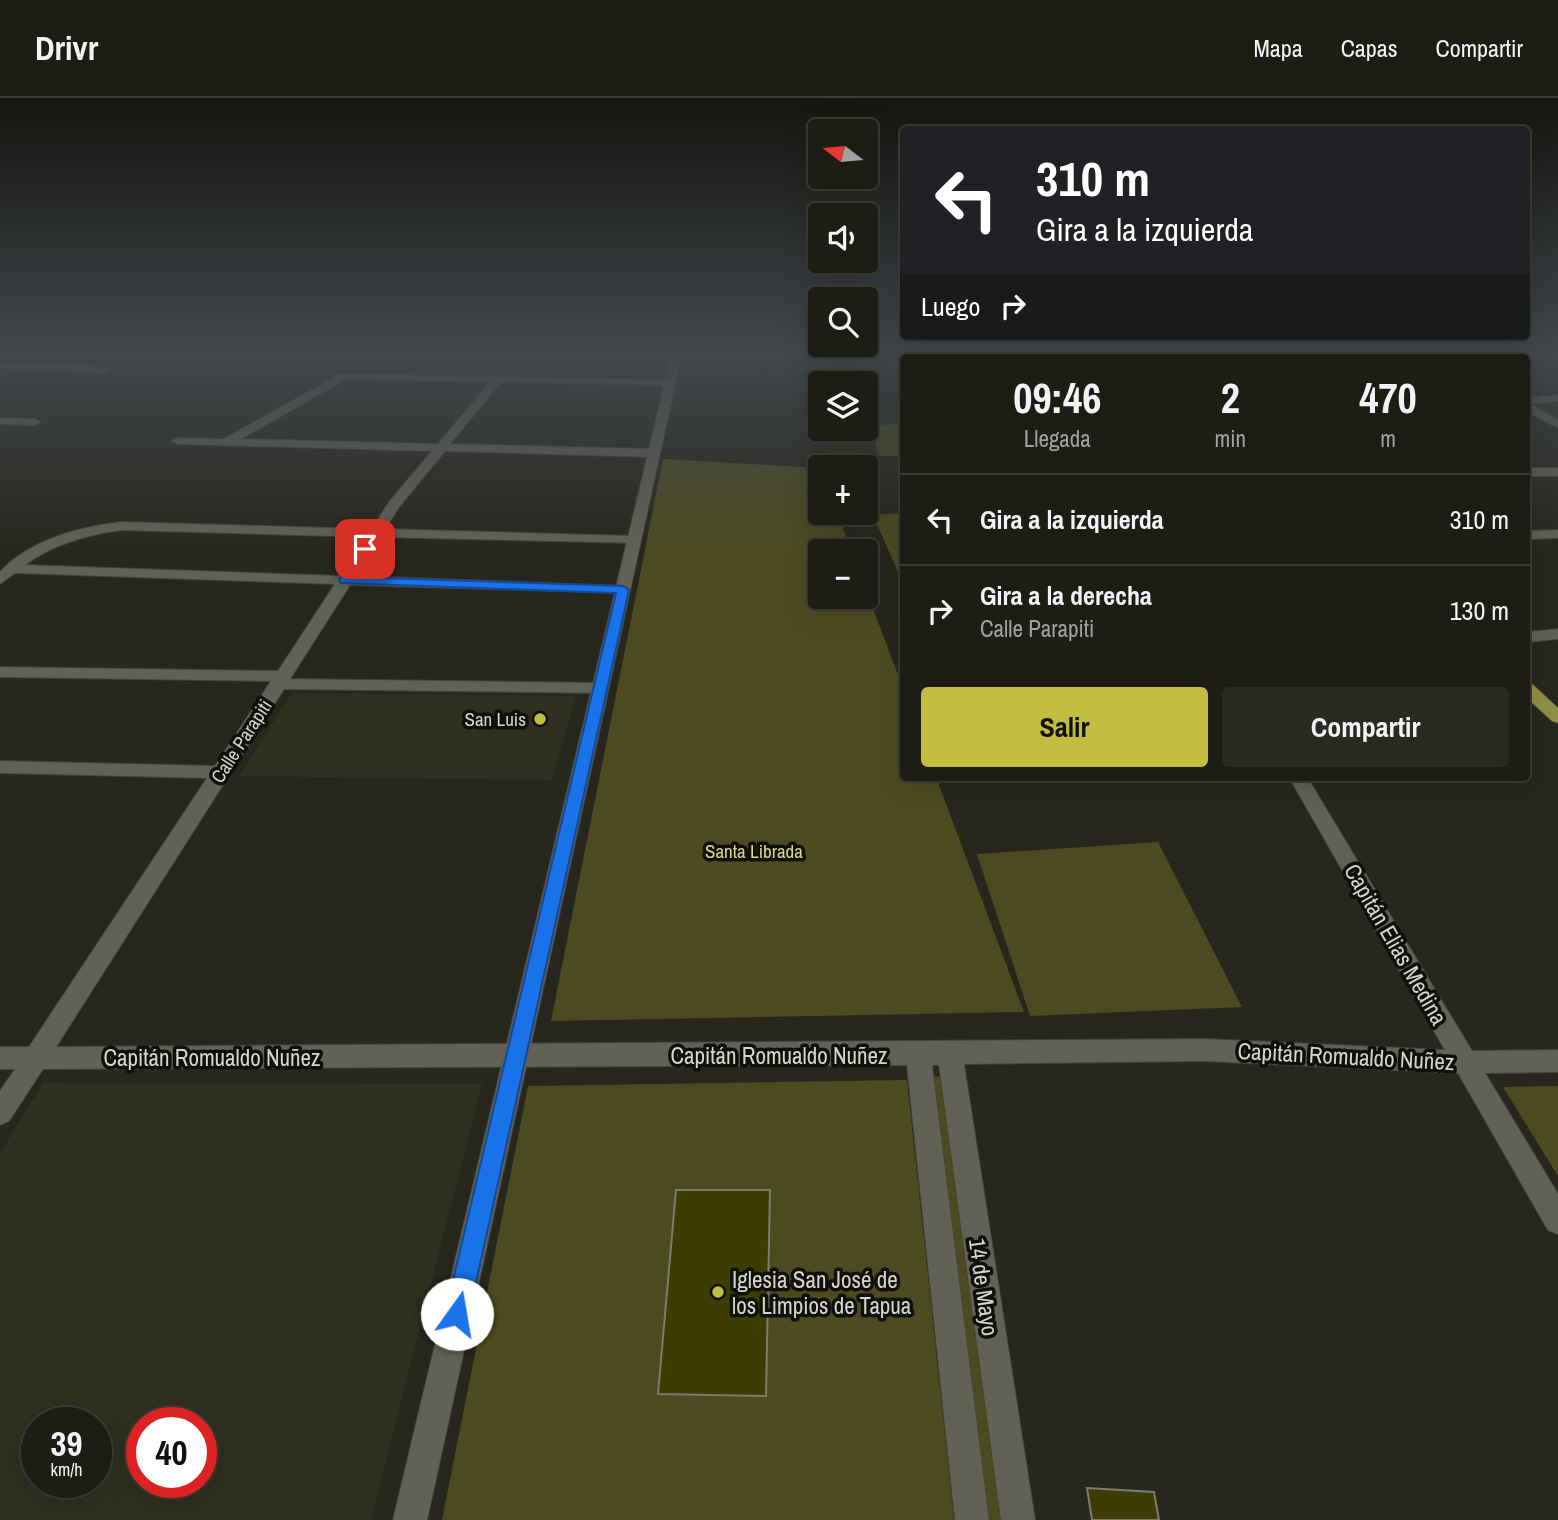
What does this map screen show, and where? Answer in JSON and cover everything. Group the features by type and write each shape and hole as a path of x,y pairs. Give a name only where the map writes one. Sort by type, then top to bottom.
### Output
{"highway":[{"path":"1530,692 1558,717"}],"street":[{"path":"226,443 268,419"},
{"name":"Calle Parapiti","path":"0,1113 375,533 394,505 465,419"},
{"path":"410,1520 662,419"},
{"path":"0,421 34,422"},
{"path":"178,441 654,453"},
{"path":"1530,472 1558,471"},
{"path":"5,575 48,546 109,527 634,540"},
{"path":"1530,535 1558,534"},
{"path":"5,575 345,580 623,590"},
{"path":"1530,637 1558,634"},
{"path":"0,672 600,688"},
{"path":"0,767 221,772"},
{"name":"Capitán Elias Medina","path":"1300,781 1558,1220"},
{"name":"Capitán Romualdo Nuñez","path":"0,1058 1205,1050 1465,1062 1558,1061"},
{"name":"14 de Mayo","path":"950,1053 1018,1520"},
{"name":"14 de Mayo","path":"918,1054 972,1520"}],"shaded area":[{"path":"292,693 576,696 552,780 239,776"},
{"path":"43,1083 482,1084 371,1520 0,1520 0,1153"}],"green space":[{"path":"900,424 900,456 878,455 875,441 878,441 878,425"},
{"name":"Santa Librada","path":"663,459 808,467 808,525 842,525 847,539 808,539 808,609 873,609 900,680 900,781 937,781 1024,1012 551,1021"},
{"path":"900,513 900,577 877,525 878,515"},
{"path":"1158,842 1242,1007 1030,1016 977,854"},
{"path":"933,1076 941,1077 1003,1520 987,1520"},
{"path":"907,1080 954,1520 442,1520 528,1086"},
{"path":"1558,1086 1558,1176 1503,1087"}],"building":[{"name":"Iglesia San José de los Limpios de Tapua","path":"676,1190 770,1190 766,1396 658,1394"},
{"path":"1087,1488 1154,1492 1159,1520 1092,1520"}],"place":[{"name":"San Luis","path":"540,719"},
{"name":"Iglesia San José de los Limpios de Tapua","path":"718,1292"}],"route":[{"path":"365,549 345,580 623,590 457,1314"}]}
